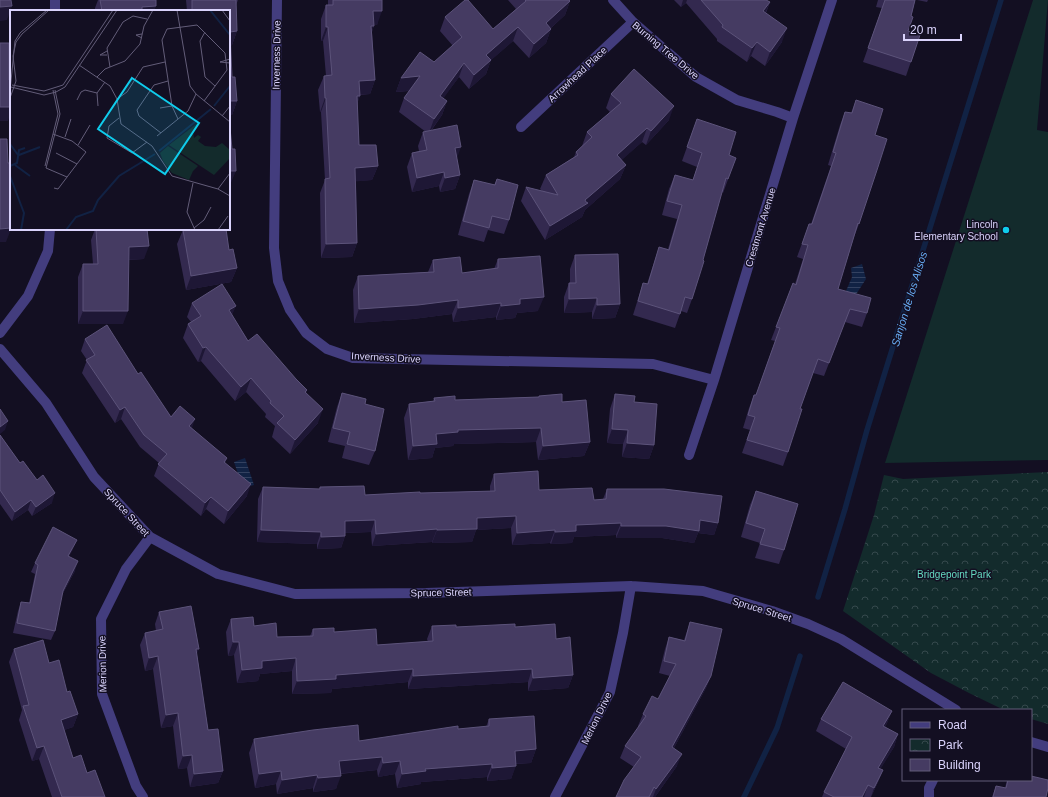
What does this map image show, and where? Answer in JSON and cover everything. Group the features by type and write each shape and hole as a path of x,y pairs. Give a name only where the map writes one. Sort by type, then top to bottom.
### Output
{"street":[{"path":"55,10 56,0"},
{"name":"Inverness Drive","path":"277,0 274,248 278,281 290,310 306,333 327,349 353,358 653,364 714,380"},
{"name":"Burning Tree Drive","path":"613,0 633,22 696,77 737,100 793,118"},
{"name":"Crestmont Avenue","path":"689,455 714,380 793,118 832,0"},
{"name":"Arrowhead Place","path":"521,126 633,22"},
{"path":"0,333 28,296 48,251 50,230"},
{"name":"Spruce Street","path":"0,349 46,403 94,477 150,537 218,574 295,594 426,593 631,586 703,591 772,611 808,624 842,639 954,709"},
{"name":"Merion Drive","path":"143,797 136,786 102,694 102,619 126,570 150,537"},
{"name":"Merion Drive","path":"555,797 610,692 623,633 631,586"},
{"path":"1032,742 1048,747"},
{"path":"929,797 929,788 932,781"}],"green space":[{"name":"Lincoln Elementary School","path":"1033,0 1048,0 1037,130 1048,132 1048,460 885,463"},
{"name":"Bridgepoint Park","path":"1048,472 1048,724 1032,719 1032,709 1002,709 931,673 843,611 874,515 884,475 903,479"}],"water":[{"path":"862,264 866,279 855,296 846,291 852,277 851,268"},
{"path":"245,458 254,485 243,488 234,462"}],"building":[{"path":"0,0 11,0 12,6 0,7"},
{"path":"100,0 156,0 156,6 142,7 142,10 102,10"},
{"path":"192,0 236,0 237,31 230,32 230,10 192,10"},
{"path":"333,0 382,0 382,11 373,11 374,26 371,26 375,80 359,81 360,96 357,96 359,145 376,145 378,166 355,168 357,243 326,244 325,179 330,178 324,76 332,75 328,27 326,27 326,5 333,5"},
{"path":"465,0 468,0 493,29 526,1 525,0 570,1 546,23 551,29 534,44 518,27 486,55 491,60 474,75 464,63 440,96 447,101 434,119 404,98 420,76 401,78 420,52 434,62 462,37 445,17"},
{"path":"701,0 766,0 770,2 763,11 787,28 770,52 757,42 752,48 722,27 723,25"},
{"path":"885,0 915,0 911,16 913,17 908,31 920,35 911,62 868,48"},
{"path":"230,32 232,77 235,77 237,101 230,101"},
{"path":"0,43 9,43 10,107 0,107"},
{"path":"634,69 674,106 651,131 647,128 617,155 626,165 585,200 588,203 550,226 526,187 558,195 546,175 578,155 576,152 592,137 587,132 621,103 611,94"},
{"path":"856,100 883,109 875,135 887,139 859,224 858,223 838,289 871,298 867,313 850,309 829,363 818,359 800,409 802,409 788,452 747,440 755,417 748,415 754,395 756,395 780,328 776,327 793,283 796,285 808,245 802,244 809,224 812,224 836,153 833,152 845,112 852,113"},
{"path":"697,119 736,132 729,155 736,158 728,179 726,178 703,260 704,261 692,299 685,297 680,314 638,301 643,283 648,284 659,247 669,250 682,205 667,201 675,175 693,180 702,153 687,147"},
{"path":"457,125 461,147 455,148 460,175 445,178 444,172 417,178 412,153 427,150 423,132"},
{"path":"230,128 232,149 235,149 236,171 230,171"},
{"path":"0,139 7,139 8,163 10,163 10,228 0,229"},
{"path":"497,179 518,185 509,220 492,216 489,228 463,221 474,180 495,185"},
{"path":"96,230 147,230 149,246 129,247 128,311 83,311 83,264 98,264"},
{"path":"183,230 226,230 229,250 233,249 237,268 191,276"},
{"path":"618,254 620,304 597,305 597,298 569,299 569,283 576,283 575,255"},
{"path":"540,256 544,297 520,299 520,304 501,306 501,303 458,308 458,300 418,305 359,309 358,276 434,272 433,260 460,257 462,273 498,268 498,259"},
{"path":"222,284 236,306 229,310 248,341 257,334 307,390 305,392 323,409 295,440 277,423 284,416 270,403 271,401 251,378 241,387 206,347 203,348 188,324 201,316 192,303"},
{"path":"107,325 138,374 141,372 171,417 180,406 195,419 189,426 227,458 224,462 251,484 228,511 211,497 205,503 158,464 167,454 144,435 125,407 120,410 86,360 95,355 85,339"},
{"path":"342,393 366,399 365,404 384,409 375,451 347,444 350,432 333,428"},
{"path":"562,394 562,402 586,400 590,442 543,446 541,428 458,430 458,432 436,434 437,444 413,446 409,404 435,401 434,398 455,396 455,400 539,397"},
{"path":"615,394 635,396 634,402 657,404 654,445 627,443 628,430 612,429"},
{"path":"0,409 8,421 0,427"},
{"path":"0,435 20,463 23,461 37,480 43,475 55,493 36,507 31,500 15,512 0,490"},
{"path":"538,471 539,490 592,488 594,500 606,499 607,489 664,489 722,496 718,523 700,520 699,531 666,526 621,526 621,523 576,525 576,531 555,532 555,530 517,533 516,516 477,518 477,529 437,529 376,534 375,520 345,521 345,536 321,537 321,532 261,530 263,487 320,489 320,487 364,486 365,495 420,492 495,491 494,474"},
{"path":"756,491 798,504 784,550 760,544 765,529 746,523"},
{"path":"53,527 77,540 68,556 78,561 63,591 55,631 17,623 21,602 30,603 38,565 35,563"},
{"path":"191,606 199,649 196,649 208,730 218,729 223,771 194,774 192,755 183,756 178,713 166,715 158,656 149,658 145,633 163,629 159,612"},
{"path":"253,617 254,626 276,623 277,637 313,636 313,629 334,628 334,632 376,629 377,645 433,641 432,626 456,625 456,627 515,624 515,627 555,624 556,639 570,637 573,675 533,678 532,669 413,676 413,669 336,675 336,679 297,681 296,658 262,661 262,668 242,670 239,642 233,642 231,619"},
{"path":"690,622 722,629 711,676 672,747 682,754 656,789 654,787 649,797 616,797 624,780 641,757 625,746 646,716 643,714 652,696 658,699 676,664 664,661 669,637 685,641"},
{"path":"43,640 49,663 59,660 67,692 70,691 78,714 61,720 73,758 81,755 87,773 95,770 105,797 62,797 44,746 37,748 23,706 29,705 14,649"},
{"path":"843,682 892,711 883,726 898,734 878,768 883,770 874,788 868,785 862,797 834,797 824,792 852,737 821,719"},
{"path":"534,716 536,749 515,751 516,766 492,768 492,764 425,769 426,771 402,774 400,761 383,763 382,757 339,761 341,776 318,778 317,775 282,780 281,771 259,774 254,739 358,725 359,741 458,726 458,729 489,726 489,719"},
{"path":"1032,776 1048,780 1046,797 993,797 996,786 1006,788 1008,781 1032,781"}],"waterway":[{"name":"Sanjon de los Alisos","path":"818,597 867,430 1001,0"},
{"name":"Sanjon de los Alisos","path":"744,797 777,728 800,656"}],"place":[{"name":"Lincoln Elementary School","path":"1006,230"}]}
